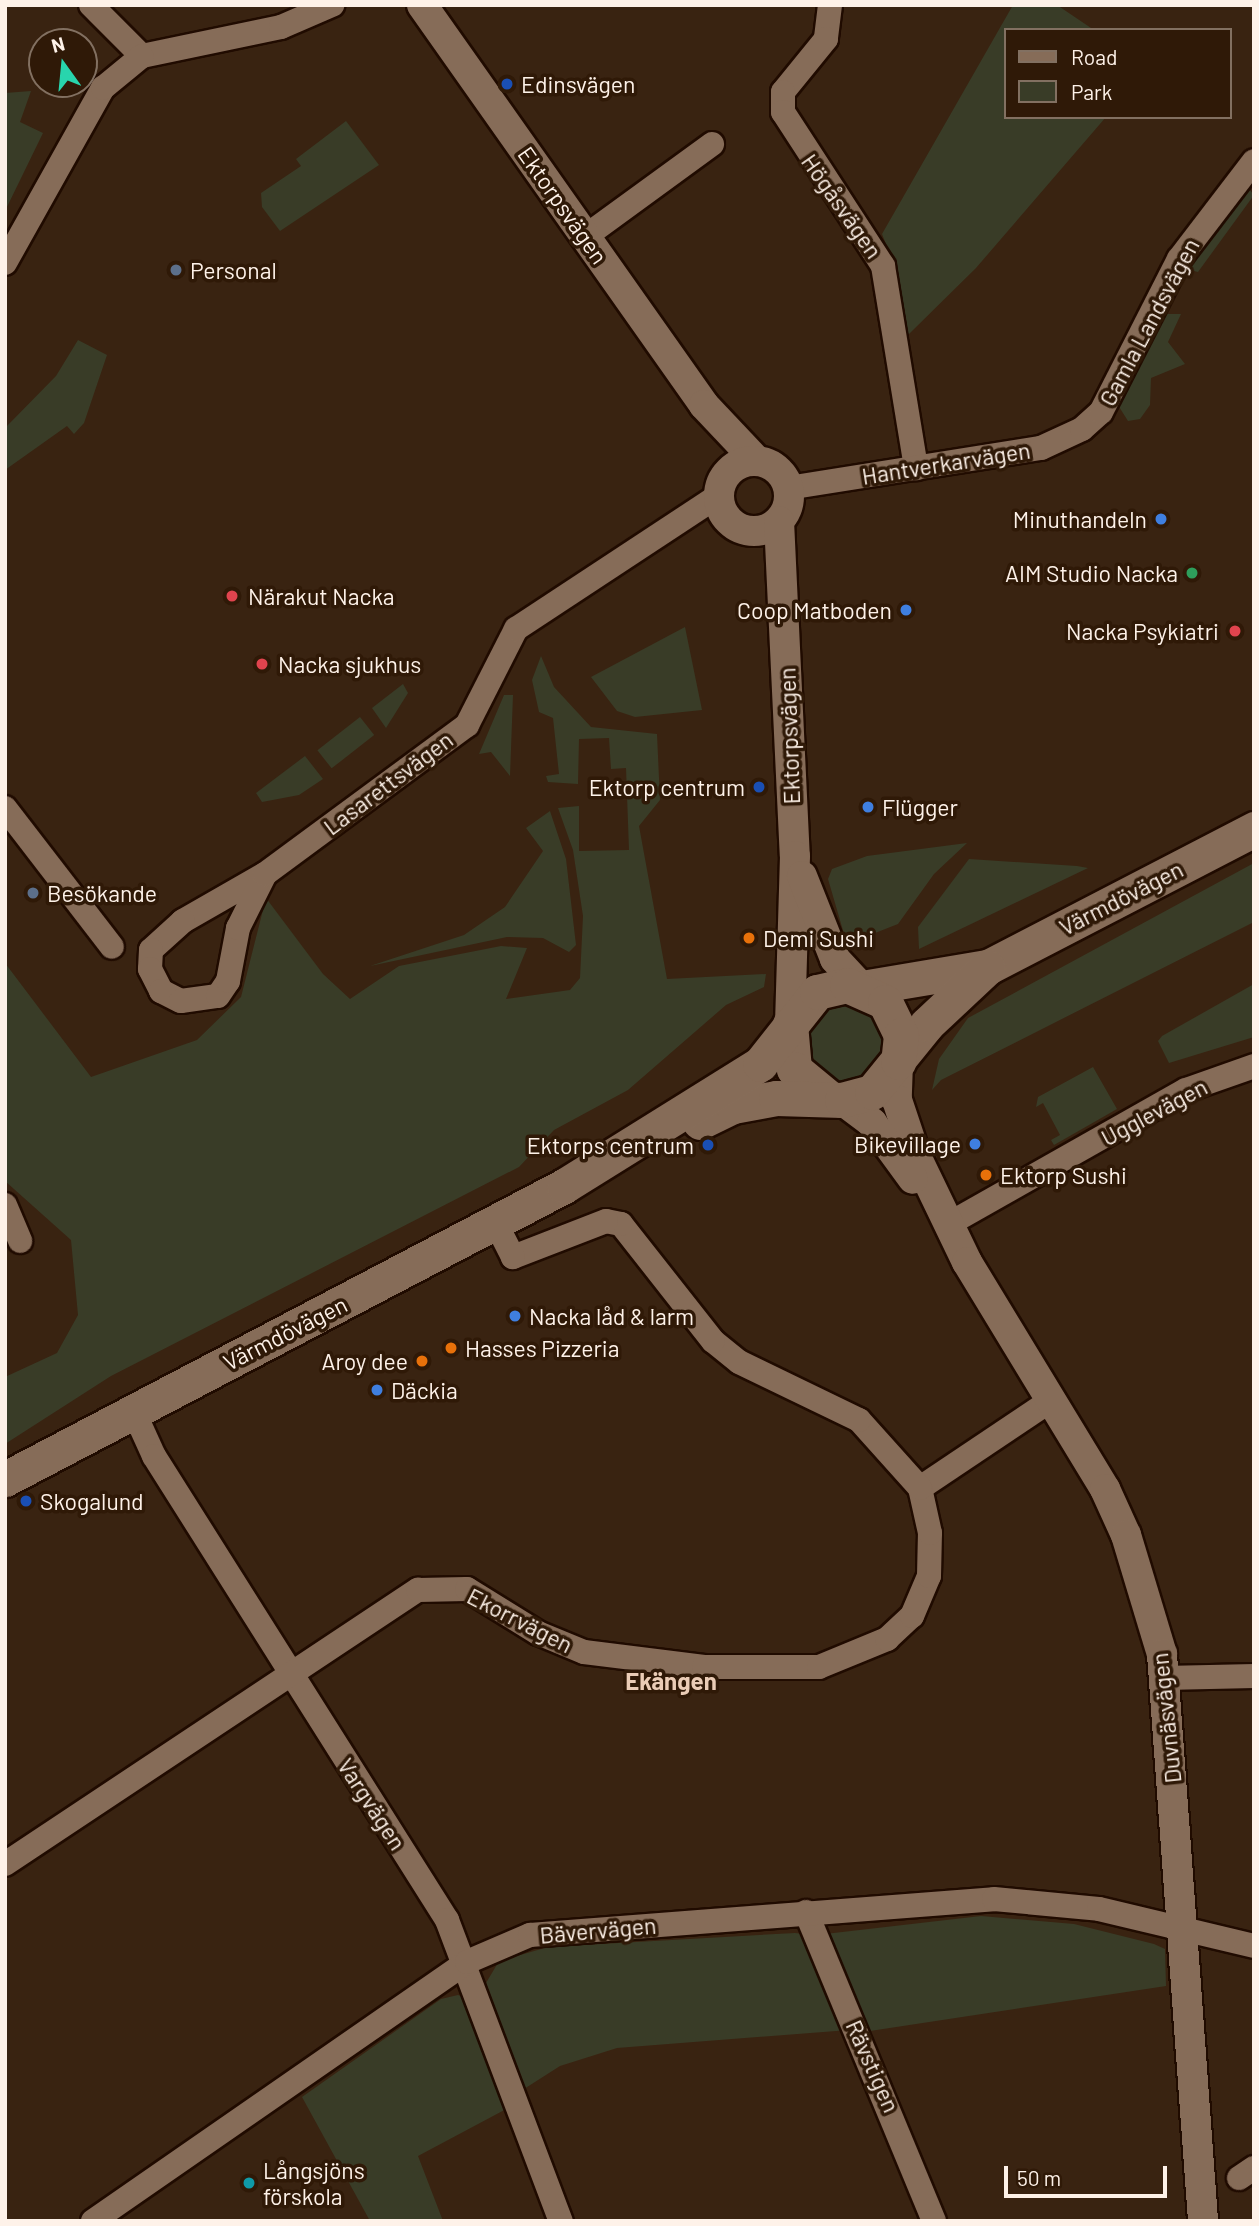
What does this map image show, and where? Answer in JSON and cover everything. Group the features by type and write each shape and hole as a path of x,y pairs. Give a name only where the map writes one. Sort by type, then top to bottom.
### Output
{"main road":[{"name":"Värmdövägen","path":"564,1186 733,1106 835,1098 872,1092 927,1024 988,967 1254,829"},
{"name":"Värmdövägen","path":"5,1479 564,1186 760,1065 817,992 862,988 988,967"},
{"path":"862,988 894,1015 898,1062"},
{"path":"790,1024 794,1069 835,1098"}],"street":[{"path":"90,5 142,56"},
{"path":"5,262 103,88 142,56 281,27 332,5"},
{"name":"Ektorpsvägen","path":"422,5 704,405 757,461"},
{"name":"Högåsvägen","path":"830,5 826,39 783,92 783,112 883,266 916,468"},
{"path":"586,236 712,144"},
{"name":"Gamla Landsvägen","path":"1096,417 1179,259 1254,161"},
{"name":"Ektorpsvägen","path":"704,405 720,488"},
{"name":"Hantverkarvägen","path":"788,488 1041,448 1096,417"},
{"path":"757,461 771,465 788,488 779,521 745,530 726,517 720,488 743,463 757,461"},
{"name":"Lasarettsvägen","path":"265,874 238,928 228,981 218,996 181,1001 161,991 150,969 151,950 183,921 265,874 467,725 516,629 720,488"},
{"name":"Ektorpsvägen","path":"779,521 795,856 790,1024"},
{"name":"Ektorpsvägen","path":"745,530 783,615"},
{"path":"5,808 112,947"},
{"name":"Ektorpsvägen","path":"795,856 830,949 862,988"},
{"name":"Duvnäsvägen","path":"898,1062 901,1114 947,1225"},
{"name":"Ugglevägen","path":"947,1225 1186,1090 1254,1066"},
{"name":"Duvnäsvägen","path":"835,1098 872,1124 947,1225 1053,1399 1126,1535 1165,1678 1185,1931 1203,2221"},
{"path":"5,1205 20,1241"},
{"name":"Ekorrvägen","path":"5,1864 288,1672 418,1590 467,1589 538,1633 584,1652 704,1667 819,1667 887,1639 912,1616 929,1576 930,1533 920,1488 859,1420 739,1362 713,1342 621,1224 595,1224 513,1257 496,1223"},
{"path":"920,1488 1053,1399"},
{"name":"Vargvägen","path":"134,1412 153,1456 447,1920 467,1962 561,2221"},
{"path":"1165,1678 1254,1676"},
{"name":"Bävervägen","path":"93,2221 467,1962 530,1935 994,1899 1099,1909 1254,1946"},
{"name":"Rävstigen","path":"806,1912 934,2221"}],"green space":[{"path":"1013,5 1057,5 1091,28 1004,28 1004,119 1104,119 976,268 908,335 897,272 882,234"},
{"path":"28,91 29,98 20,122 43,133 5,211 5,93"},
{"path":"346,121 379,165 280,231 262,207 261,193 301,166 296,159"},
{"path":"1244,183 1254,195 1198,272 1190,270"},
{"path":"1167,314 1181,314 1168,342 1185,364 1151,378 1150,405 1140,419 1128,421 1116,402"},
{"path":"78,340 107,355 84,423 74,434 67,426 5,470 5,428 56,376"},
{"path":"685,627 702,710 635,717 617,711 591,677"},
{"path":"541,656 554,687 591,727 657,734 660,800 639,826 667,979 766,974 764,987 726,1005 628,1090 554,1130 519,1167 111,1376 5,1444 5,1377 57,1353 78,1315 71,1240 5,1181 5,963 91,1077 197,1040 241,997 266,898 323,974 350,999 399,966 501,946 527,948 506,999 570,990 580,978 583,916 573,850 558,808 579,806 579,851 629,850 626,768 611,769 609,738 579,739 578,784 548,782 546,776 559,774 553,718 539,712 532,680"},
{"path":"403,684 408,693 386,728 372,708"},
{"path":"504,695 513,695 510,776 491,752 479,754"},
{"path":"360,717 374,735 332,768 317,750"},
{"path":"305,756 323,779 299,795 262,802 256,793"},
{"path":"550,811 566,859 576,945 569,952 543,938 507,937 370,966 464,935 505,907 543,851 526,828"},
{"path":"967,843 934,874 898,924 852,942 844,934 828,879 832,869 867,856"},
{"path":"969,859 1088,868 919,949 918,927"},
{"path":"1254,863 1254,922 941,1080 932,1090 939,1059 968,1018"},
{"path":"1254,984 1254,1037 1169,1063 1158,1041 1162,1036"},
{"path":"837,999 868,1003 891,1056 848,1089 806,1064 805,1026"},
{"path":"1093,1067 1117,1109 1054,1145 1051,1140 1060,1135 1043,1103 1036,1107 1038,1097"},
{"path":"981,1916 1074,1924 1154,1944 1165,1949 1166,1986 870,2031 825,1934"},
{"path":"804,1934 849,2030 617,2048 560,2066 524,2089 486,1983 499,1961 548,1947"},
{"path":"458,1995 469,1999 512,2106 418,2156 443,2221 370,2221 302,2097 441,1999"}],"place":[{"name":"Edinsvägen","path":"507,84"},
{"name":"Personal","path":"176,270"},
{"name":"Minuthandeln","path":"1161,519"},
{"name":"AIM Studio Nacka","path":"1192,573"},
{"name":"Närakut Nacka","path":"232,596"},
{"name":"Coop Matboden","path":"906,610"},
{"name":"Nacka Psykiatri","path":"1235,631"},
{"name":"Nacka sjukhus","path":"262,664"},
{"name":"Ektorp centrum","path":"759,787"},
{"name":"Flügger","path":"868,807"},
{"name":"Besökande","path":"33,893"},
{"name":"Demi Sushi","path":"749,938"},
{"name":"Bikevillage","path":"975,1144"},
{"name":"Ektorps centrum","path":"708,1145"},
{"name":"Ektorp Sushi","path":"986,1175"},
{"name":"Nacka låd & larm","path":"515,1316"},
{"name":"Hasses Pizzeria","path":"451,1348"},
{"name":"Aroy dee","path":"422,1361"},
{"name":"Däckia","path":"377,1390"},
{"name":"Skogalund","path":"26,1501"},
{"name":"Långsjöns förskola","path":"249,2183"}],"district":[{"name":"Ekängen","path":"671,1681"}]}
